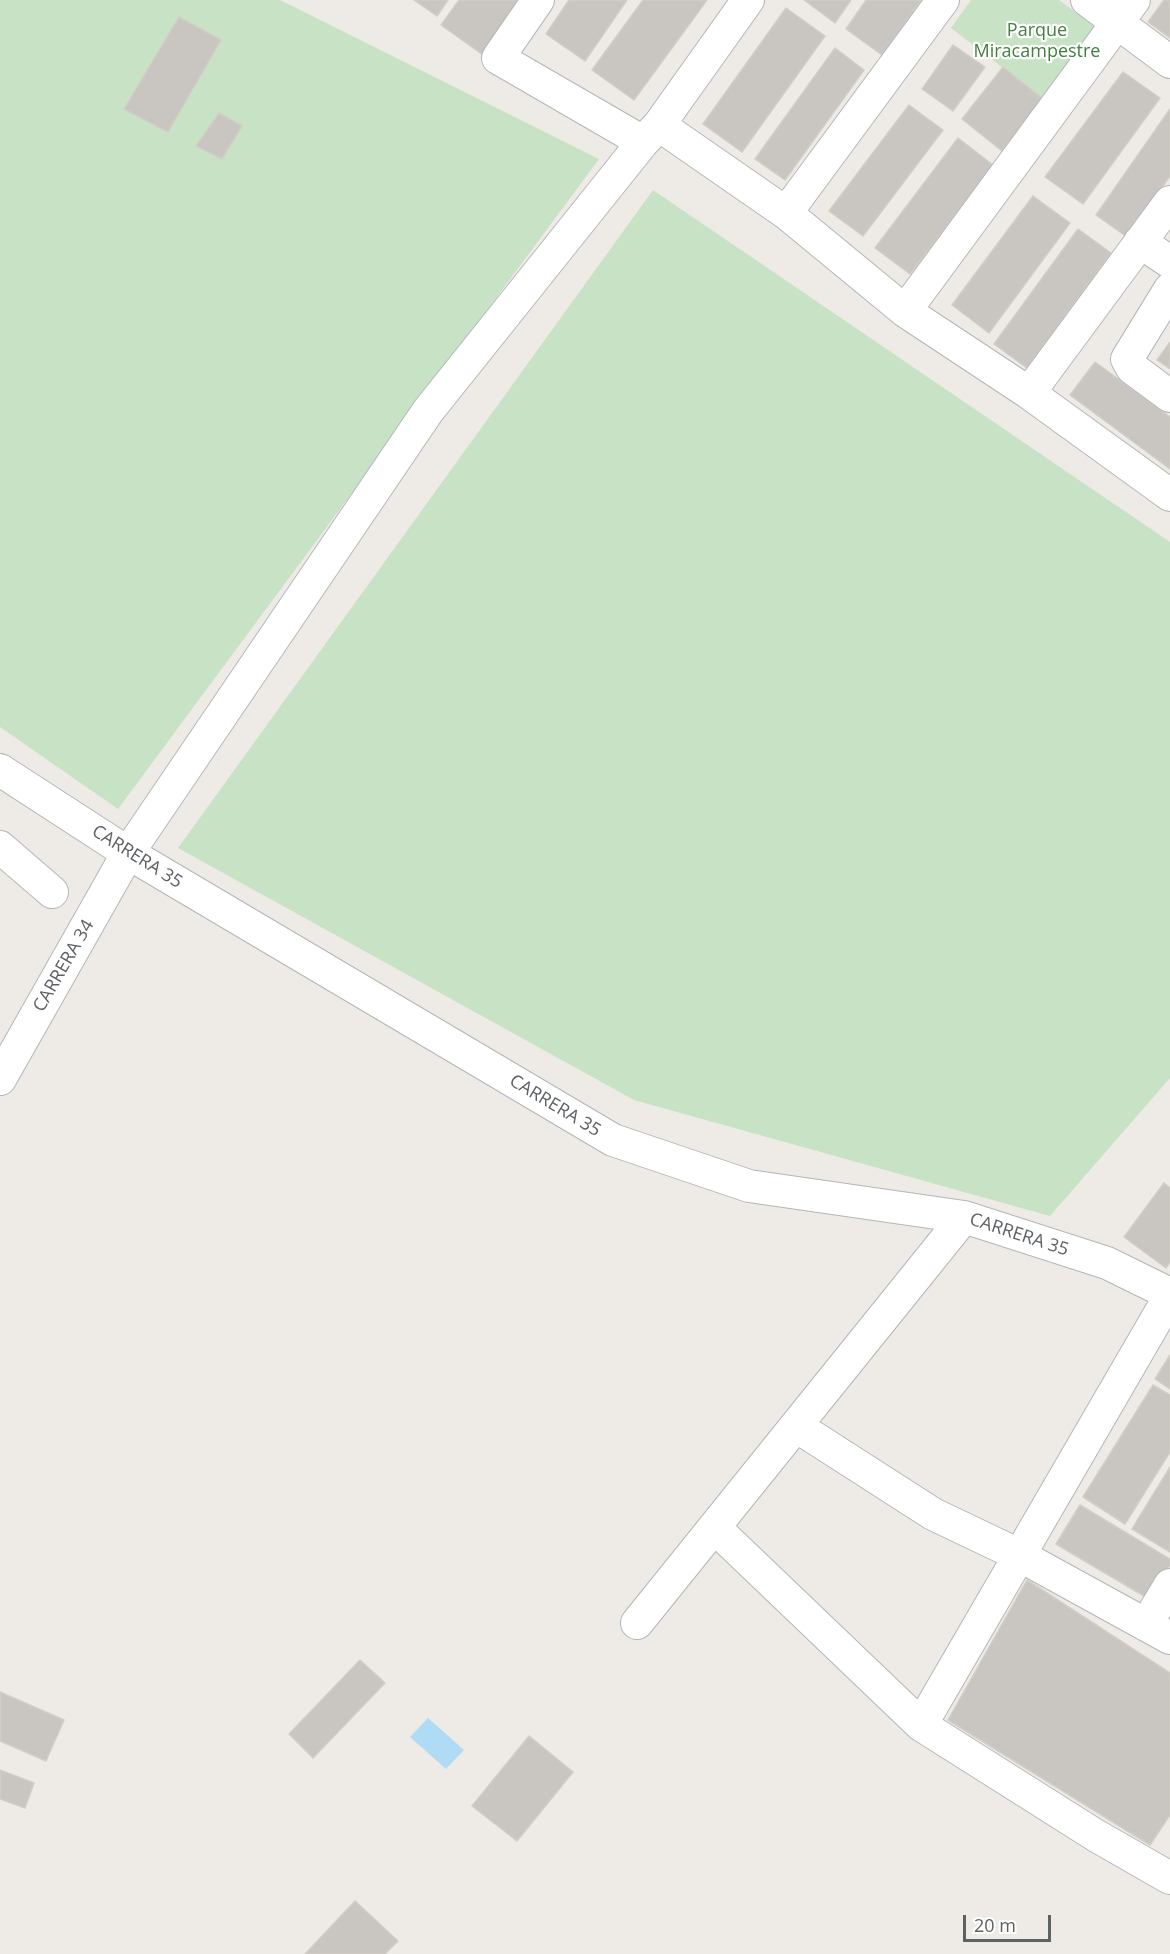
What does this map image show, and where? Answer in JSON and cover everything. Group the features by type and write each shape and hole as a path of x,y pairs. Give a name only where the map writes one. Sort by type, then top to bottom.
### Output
{"street":[{"path":"538,0 498,57 651,134 786,213 905,311 1029,393 1170,495"},
{"name":"CARRERA 34","path":"0,1078 128,853 428,411 651,134 748,0"},
{"path":"786,213 943,0"},
{"path":"1087,0 1125,11 1170,62"},
{"path":"905,311 1125,11"},
{"path":"1029,393 1170,202"},
{"path":"1140,242 1170,262"},
{"path":"1170,289 1127,359 1132,368 1170,396"},
{"name":"CARRERA 35","path":"0,770 128,853 613,1140 749,1186 964,1217 1107,1263 1170,1295"},
{"path":"1,851 52,892"},
{"path":"637,1623 964,1217"},
{"path":"921,1725 1170,1295"},
{"path":"796,1426 933,1514 1019,1555 1158,1631 1170,1585"},
{"path":"714,1527 921,1725 1095,1835 1166,1866"}],"green space":[{"path":"0,0 280,0 599,159 118,809 0,727"},
{"name":"Parque Miracampestre","path":"971,0 1059,0 1098,29 1043,99 951,28"},
{"path":"653,190 1170,542 1170,1078 1050,1216 634,1100 178,848"}],"water":[{"path":"428,1718 464,1750 446,1769 410,1737"}],"building":[{"path":"414,0 448,0 437,16"},
{"path":"459,0 527,0 486,57 441,25"},
{"path":"569,0 627,0 585,61 546,34"},
{"path":"643,0 707,0 634,100 592,70"},
{"path":"804,0 851,0 835,23"},
{"path":"866,0 921,0 882,55 846,29"},
{"path":"1164,0 1170,0 1170,38 1148,22"},
{"path":"786,8 825,36 742,152 703,124"},
{"path":"179,17 221,40 168,132 124,109"},
{"path":"953,45 985,67 953,111 922,89"},
{"path":"835,48 864,70 785,180 755,159"},
{"path":"1003,67 1043,99 1002,151 962,119"},
{"path":"1123,72 1160,98 1083,204 1045,177"},
{"path":"909,105 943,130 863,236 829,211"},
{"path":"1170,109 1170,176 1127,237 1096,215"},
{"path":"219,113 242,126 222,159 196,146"},
{"path":"958,138 993,165 910,274 875,248"},
{"path":"1033,196 1070,223 989,333 952,305"},
{"path":"1078,229 1111,253 1027,368 994,344"},
{"path":"1170,342 1170,369 1157,360"},
{"path":"1095,362 1170,417 1170,469 1070,395"},
{"path":"1164,1183 1170,1188 1170,1262 1166,1268 1124,1237"},
{"path":"1170,1355 1170,1389 1155,1379"},
{"path":"1153,1385 1170,1395 1170,1452 1125,1524 1083,1497"},
{"path":"1170,1467 1170,1552 1132,1529"},
{"path":"1080,1505 1170,1559 1170,1565 1149,1599 1056,1544"},
{"path":"1027,1580 1170,1673 1170,1815 1150,1845 948,1720"},
{"path":"360,1660 385,1683 313,1758 289,1734"},
{"path":"0,1692 64,1720 46,1761 0,1741"},
{"path":"529,1736 573,1772 517,1841 472,1806"},
{"path":"0,1770 34,1783 25,1808 0,1799"},
{"path":"355,1901 398,1941 385,1954 305,1954"}]}
